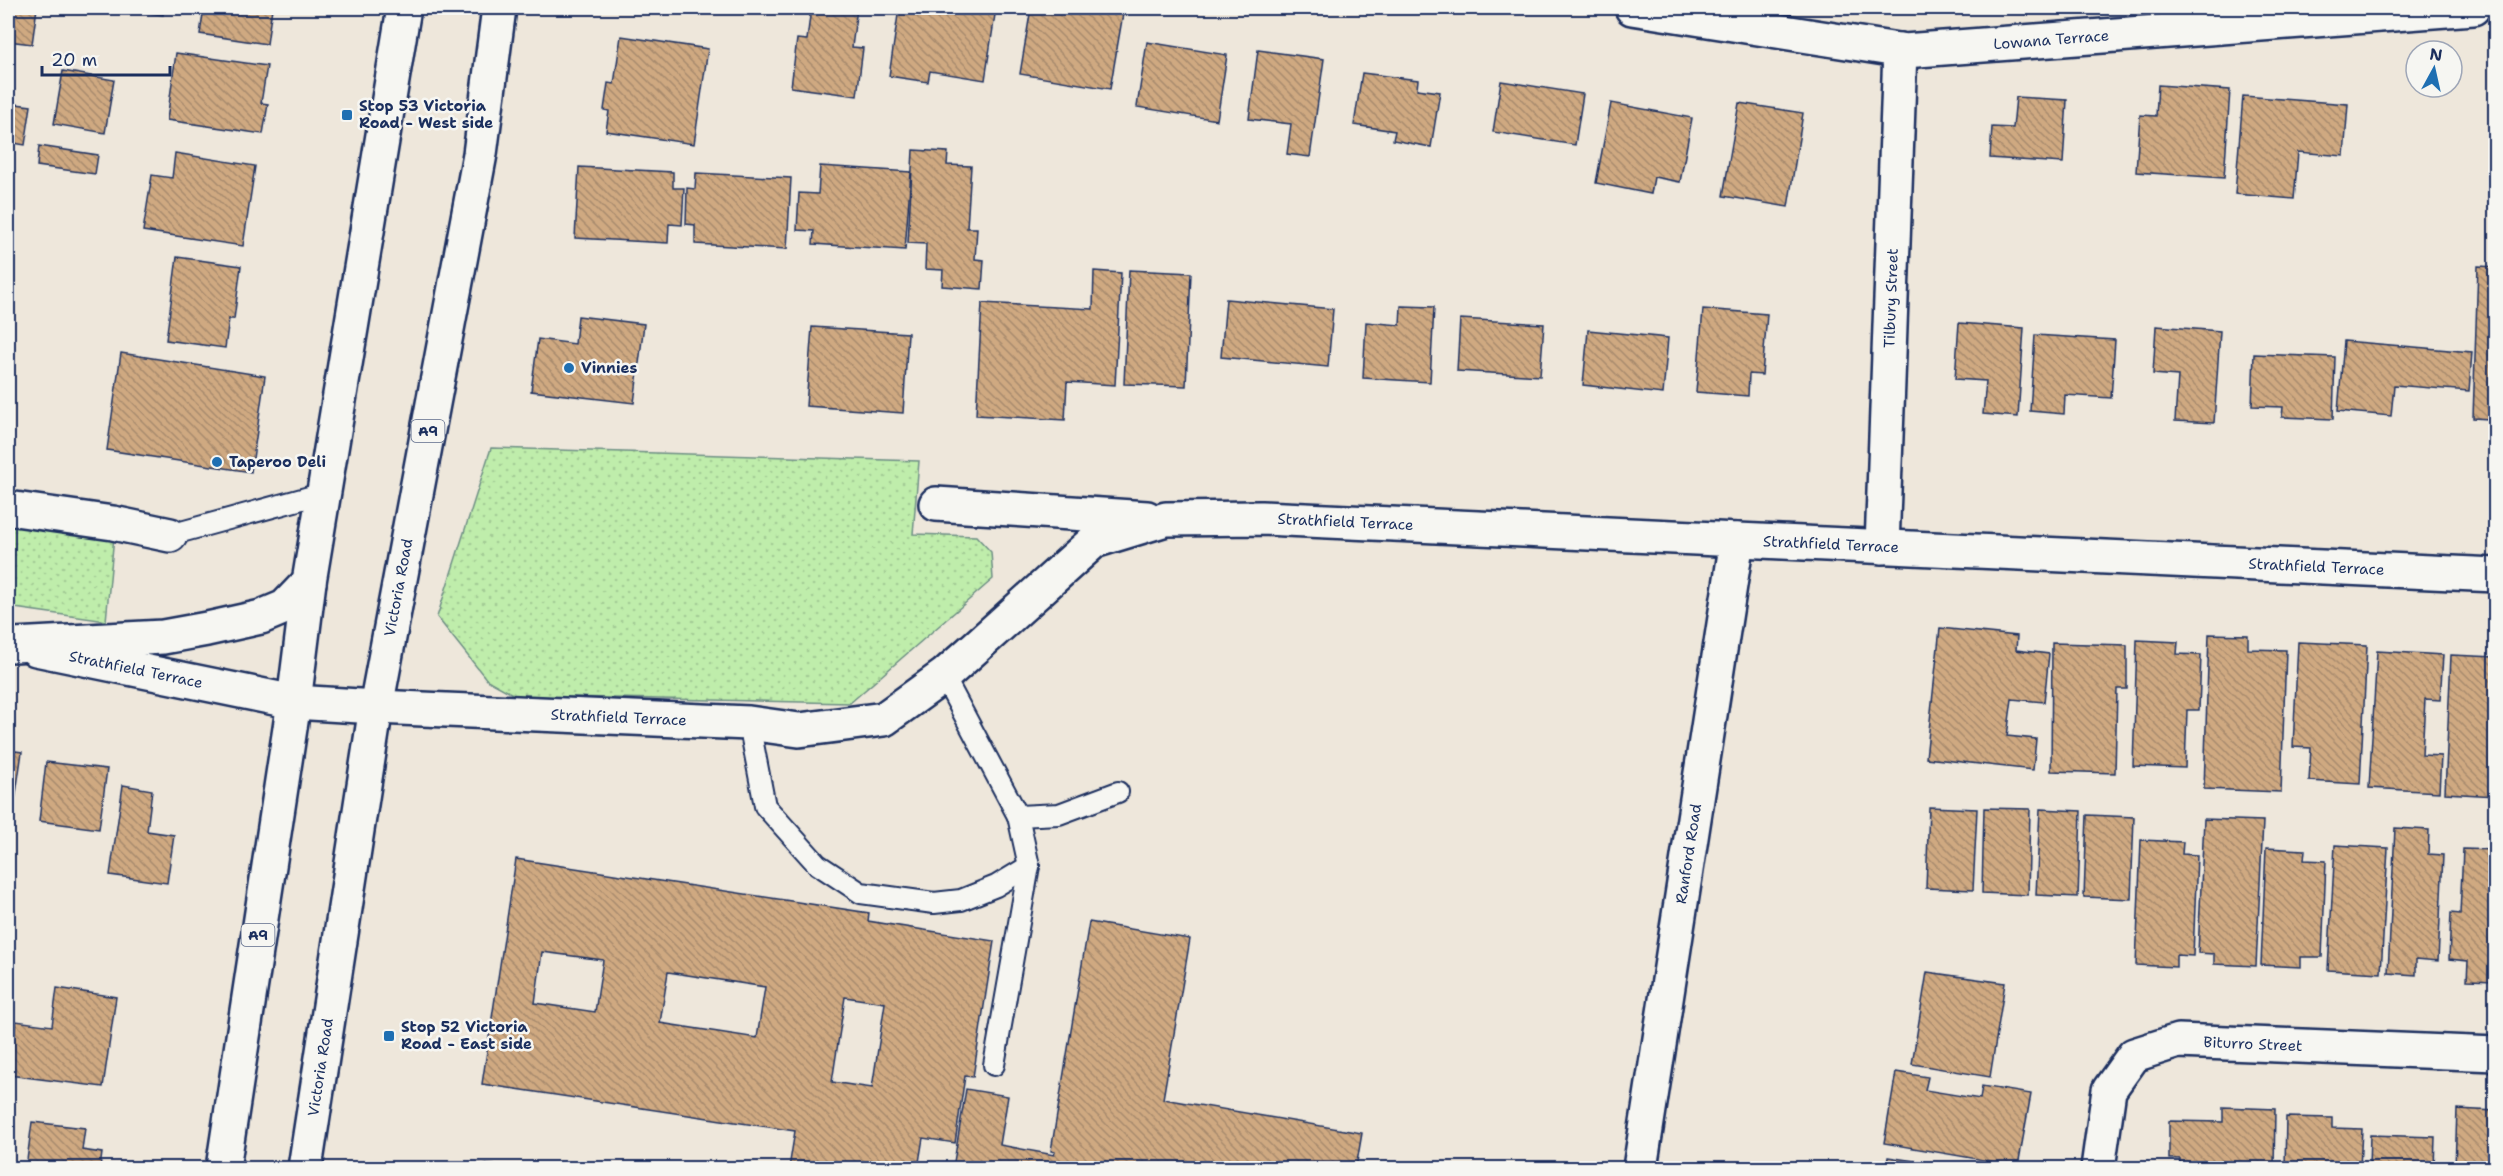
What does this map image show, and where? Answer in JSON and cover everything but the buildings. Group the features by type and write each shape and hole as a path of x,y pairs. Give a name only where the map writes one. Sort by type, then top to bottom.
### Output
{"main road":[{"name":"A9","path":"223,1168 294,702 309,582 404,8"},
{"name":"Victoria Road","path":"305,1168 376,707 480,154 498,8"},
{"name":"Lowana Terrace","path":"1632,8 1900,51 2473,8"},
{"name":"Tilbury Street","path":"1882,547 1900,51"},
{"name":"Strathfield Terrace","path":"936,504 1166,519 1262,518 2496,575"},
{"path":"8,508 170,535"},
{"name":"Strathfield Terrace","path":"11,645 294,702 749,723 799,730 884,719 944,675 1094,542 1166,519"},
{"name":"Ranford Road","path":"1640,1168 1737,540"},
{"path":"11,645 163,637 207,629 261,617 285,607 309,582"},
{"name":"Biturro Street","path":"2098,1168 2109,1090 2134,1055 2178,1041 2496,1054"}],"lane":[{"path":"170,535 324,493"},
{"path":"944,675 1018,816 1029,866 994,1065"},
{"path":"749,723 765,806 817,864 861,892 934,903 961,900 996,886 1029,866"},
{"path":"1018,816 1059,814 1118,792"}],"green space":[{"path":"491,448 919,461 913,534 976,536 991,552 993,579 850,703 516,696 487,680 437,617"},
{"path":"8,520 114,536 106,621 8,607"}],"place":[{"name":"Stop 53 Victoria Road - West side","path":"347,115"},
{"name":"Vinnies","path":"569,368"},
{"name":"Taperoo Deli","path":"217,462"},
{"name":"Stop 52 Victoria Road - East side","path":"389,1036"}]}
